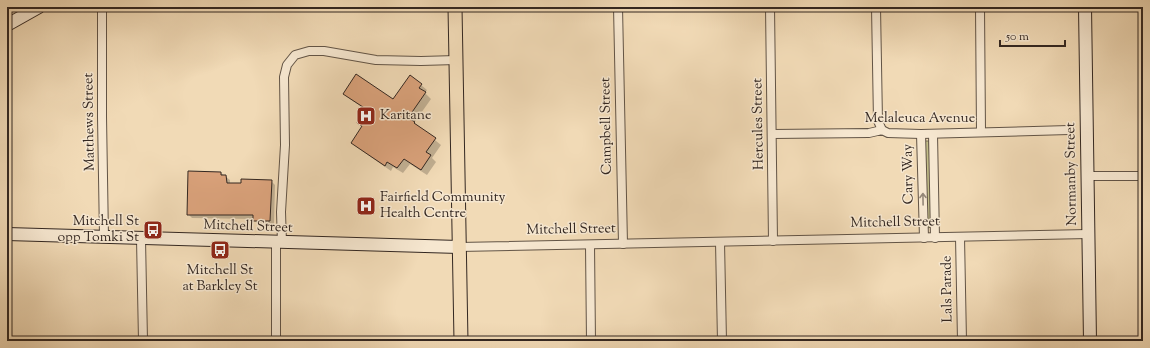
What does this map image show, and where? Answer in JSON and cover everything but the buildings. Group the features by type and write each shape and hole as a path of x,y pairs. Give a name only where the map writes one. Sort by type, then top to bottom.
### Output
{"main road":[{"path":"455,7 461,341"}],"street":[{"path":"7,24 39,7"},
{"name":"Matthews Street","path":"102,7 104,238"},
{"name":"Campbell Street","path":"618,7 623,244"},
{"name":"Hercules Street","path":"770,7 773,241"},
{"path":"876,7 878,121 882,130"},
{"path":"980,7 981,132"},
{"name":"Normanby Street","path":"1085,7 1090,341"},
{"path":"276,341 279,242 285,144 284,76 287,64 295,55 309,51 324,51 376,60 456,60"},
{"name":"Melaleuca Avenue","path":"772,134 869,133 882,130 888,133 921,134 1069,130"},
{"name":"Cary Way","path":"921,134 924,238"},
{"name":"Cary Way","path":"933,134 935,238"},
{"path":"1087,176 1143,176"},
{"name":"Mitchell Street","path":"7,234 104,238 459,247 1088,234"},
{"name":"Lals Parade","path":"960,237 962,341"},
{"path":"141,239 142,341"},
{"path":"720,242 722,341"},
{"path":"590,245 591,341"}],"shaded area":[{"path":"925,141 929,141 932,227 927,228"}],"place":[{"name":"Karitane","path":"366,116"},
{"name":"Fairfield Community Health Centre","path":"366,206"},
{"name":"Mitchell St opp Tomki St","path":"153,230"},
{"name":"Mitchell St at Barkley St","path":"220,250"}]}
